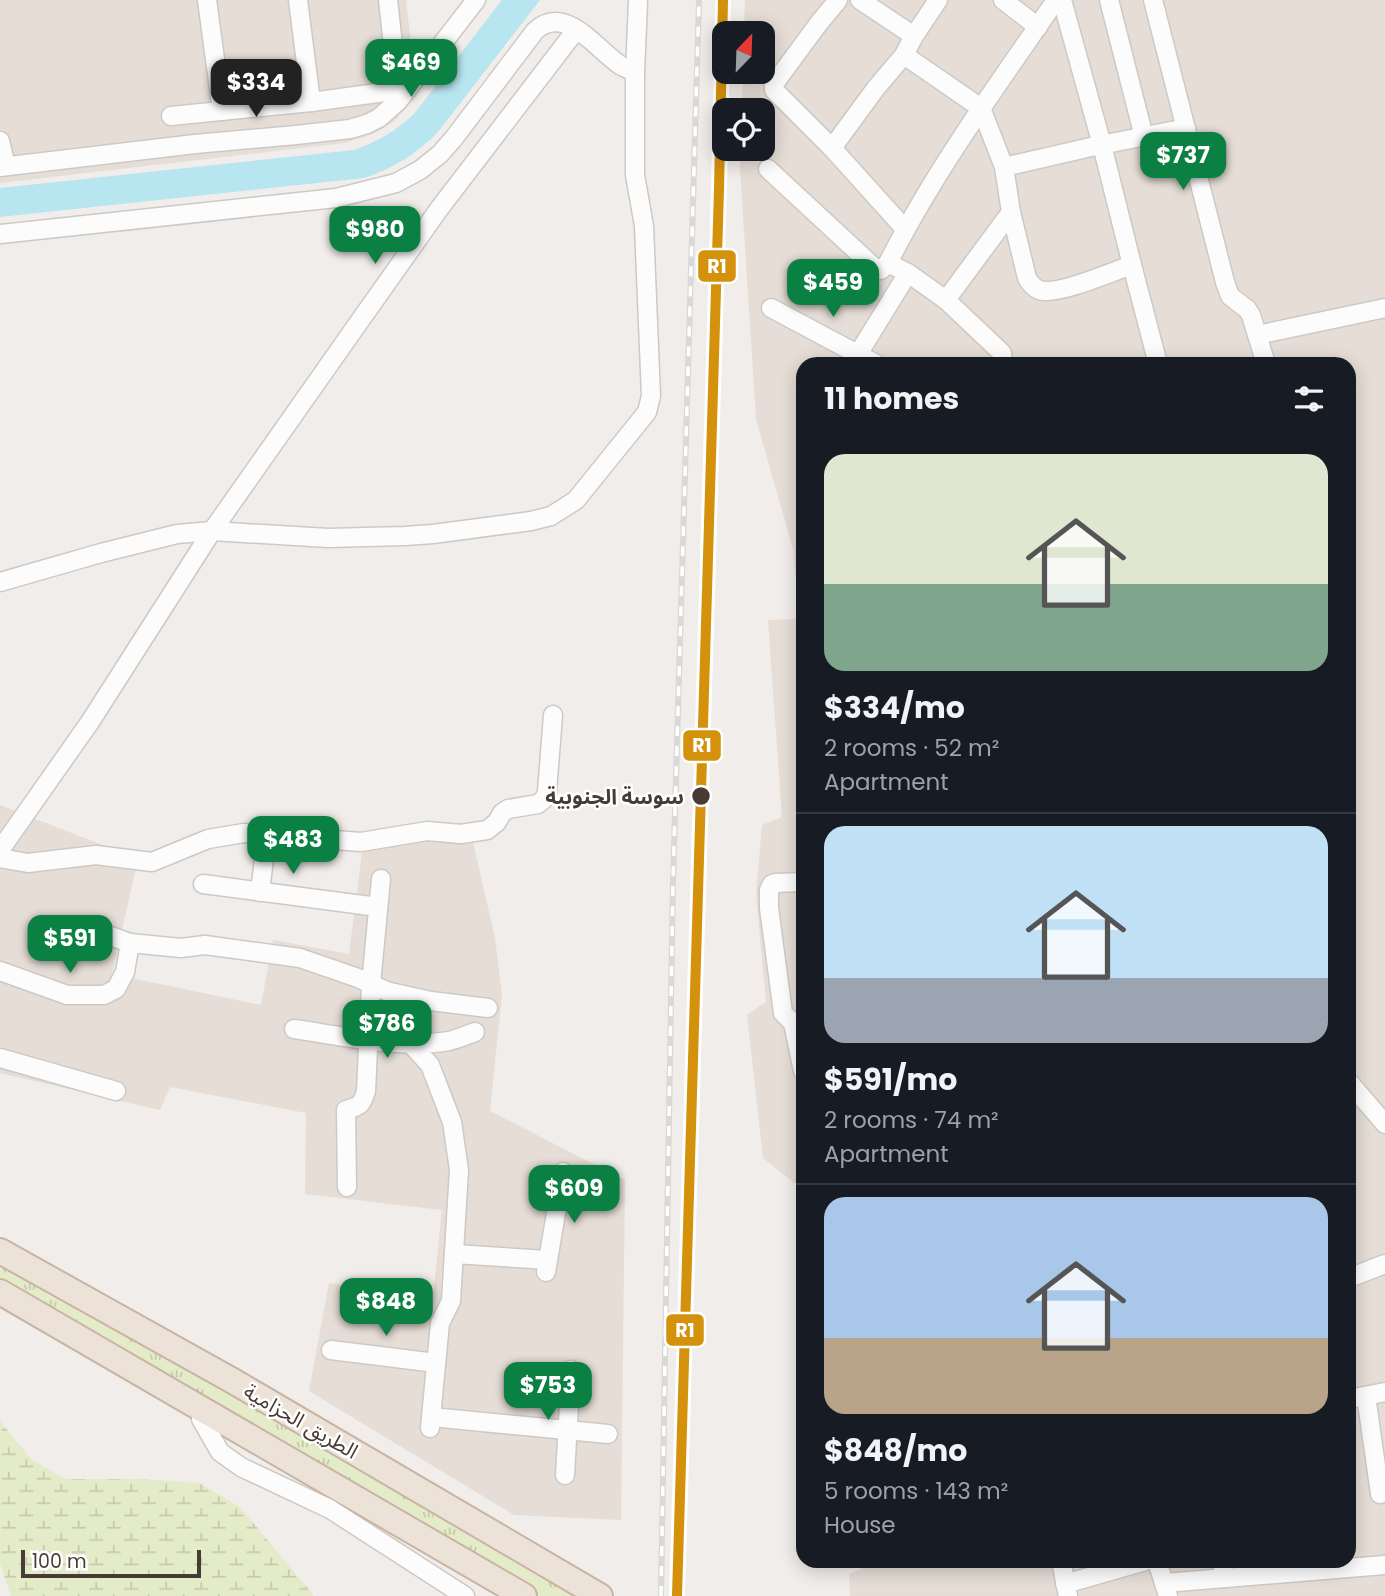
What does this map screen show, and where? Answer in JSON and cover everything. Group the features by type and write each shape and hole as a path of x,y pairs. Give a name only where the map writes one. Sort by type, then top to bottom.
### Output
{"highway":[{"name":"الطريق الحزامية","path":"0,1251 233,1381 600,1596"},
{"name":"الطريق الحزامية","path":"0,1292 524,1596"}],"street":[{"path":"207,0 222,111"},
{"path":"298,0 311,102"},
{"path":"172,116 393,91 397,81 388,0"},
{"path":"0,141 3,166 350,129 367,124 379,118 398,101 476,0"},
{"path":"838,0 818,23 773,87 905,229"},
{"path":"860,0 914,36"},
{"path":"832,148 904,55 938,0"},
{"path":"1003,0 1038,27"},
{"path":"768,169 877,270 881,270 888,263 905,229 981,108 1056,0"},
{"path":"1062,0 1156,357"},
{"path":"1109,0 1144,137"},
{"path":"1153,0 1228,291 1251,315 1264,357"},
{"path":"0,582 101,552 177,534 212,531 328,538 424,535 531,521 551,516 576,500 647,412 651,396 643,226 635,175 638,2"},
{"path":"0,234 336,198 396,183 420,170 440,154 535,31 550,22 566,24 619,64 635,72"},
{"path":"0,850 90,723 212,531 439,209 576,30"},
{"path":"904,55 981,108 1004,167 1011,212 1031,285 1046,291 1067,287 1132,265"},
{"path":"1004,167 1186,128"},
{"path":"946,300 1011,212"},
{"path":"888,263 908,273 946,300 1002,357"},
{"path":"856,357 908,273"},
{"path":"771,308 852,357"},
{"path":"1257,335 1385,308"},
{"path":"0,858 28,863 96,855 152,862 208,839 244,832 361,842 427,831 461,834 487,830 508,809 538,804 544,799 547,792 552,715"},
{"path":"260,892 267,834"},
{"path":"347,1187 346,1110 358,1107 366,1091 371,984 381,879"},
{"path":"796,882 772,884 769,890 769,908 783,1013 796,1021"},
{"path":"203,884 378,907"},
{"path":"102,933 130,943 181,948 205,945 300,958 327,966 386,991 431,1001 488,1008"},
{"path":"0,971 68,995 104,995 116,989 125,972 130,943"},
{"path":"294,1029 410,1043 452,1040 475,1032"},
{"path":"410,1043 430,1065 452,1122 459,1170 451,1300 440,1323 431,1422 608,1434"},
{"path":"0,1058 116,1091"},
{"path":"1356,1090 1385,1124"},
{"path":"454,1254 547,1266 563,1172"},
{"path":"1356,1275 1385,1264"},
{"path":"331,1350 436,1363"},
{"path":"565,1475 570,1370"},
{"path":"1356,1397 1385,1392"},
{"path":"1356,1409 1380,1494"},
{"path":"204,1411 201,1419 208,1433 220,1451 241,1467 330,1509 465,1596"},
{"path":"1356,1566 1385,1566"},
{"path":"1062,1568 1067,1590 1126,1568"},
{"path":"1159,1568 1166,1590 1224,1570 1262,1568"}],"shaded area":[{"path":"0,0 406,0 417,95 394,122 370,135 345,143 0,183"},
{"path":"745,0 1385,0 1385,1596 850,1596 849,1574 863,1568 1356,1568 1356,357 796,357 796,579 793,549 756,419 740,169 740,161 775,161 775,98 742,98 743,84 775,84 775,21 744,21"},
{"path":"796,619 794,1183 763,1158 747,1015 766,1002 756,894 762,825 782,817 768,620"},
{"path":"0,805 138,859 112,974 261,1005 273,940 349,954 362,852 414,823 469,825 495,938 502,995 490,1111 625,1180 621,1520 514,1515 309,1391 329,1283 433,1298 442,1210 305,1194 306,1113 170,1087 160,1110 0,1073"}],"green space":[{"path":"0,1258 578,1596 540,1596 0,1284"},
{"path":"0,1421 31,1459 66,1479 138,1479 199,1483 240,1507 314,1596 11,1596 0,1563"}],"water":[{"path":"502,0 540,0 438,132 422,147 385,170 364,178 0,217 0,188 354,150 371,143 393,131 414,114"}],"railway":[{"path":"661,1596 673,880 699,0"}],"transit line":[{"name":"R1","path":"677,1596 723,0"}],"place":[{"name":"سوسة الجنوبية","path":"701,796"}]}
